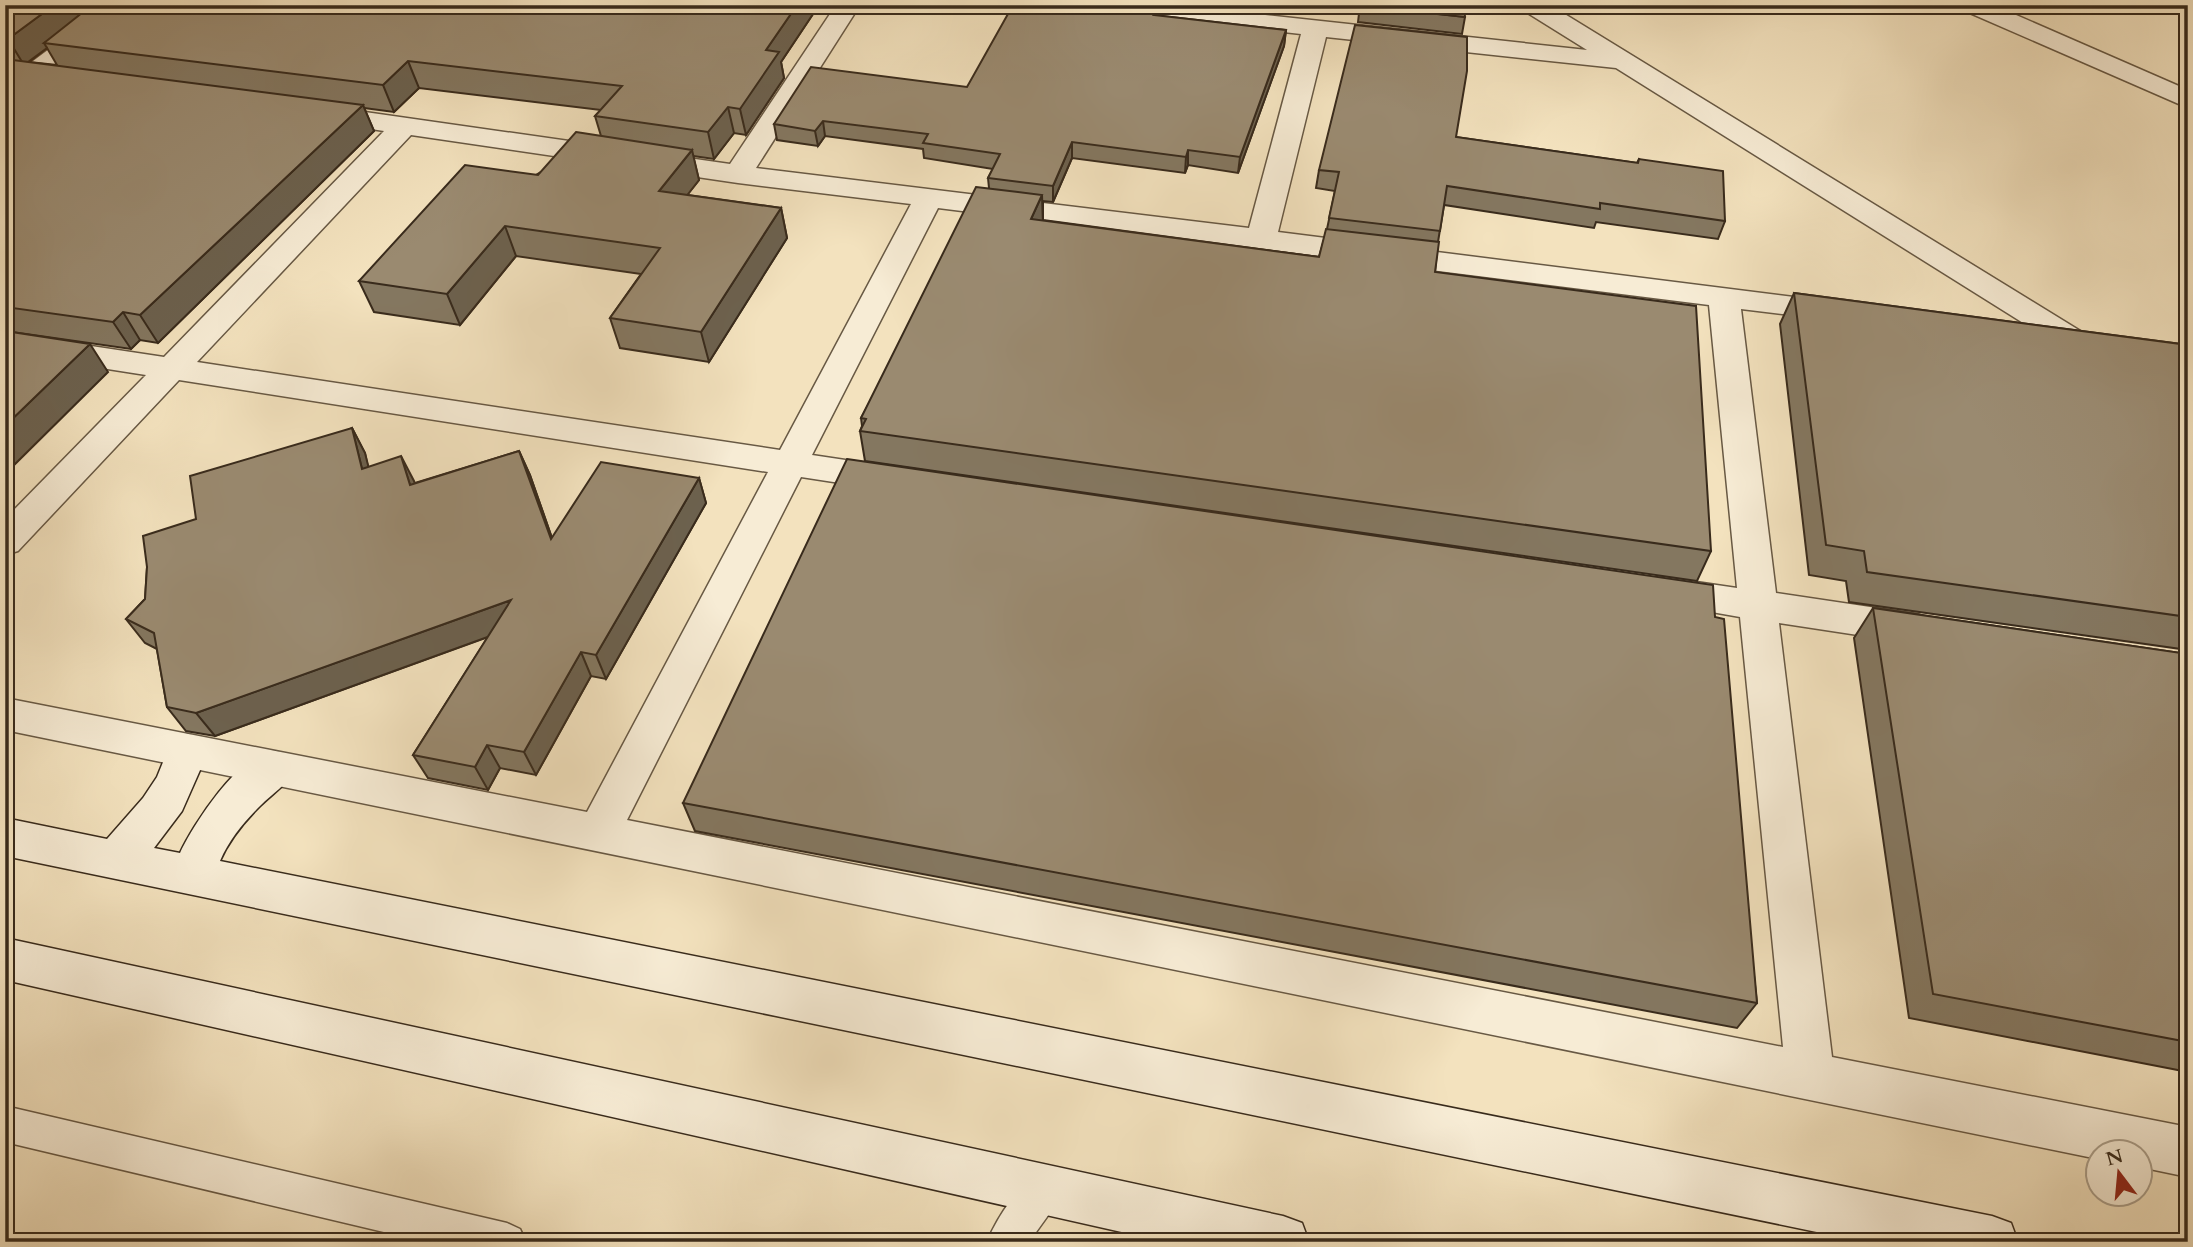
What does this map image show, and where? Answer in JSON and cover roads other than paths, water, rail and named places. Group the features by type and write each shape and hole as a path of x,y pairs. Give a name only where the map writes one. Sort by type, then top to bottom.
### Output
{"street":[{"path":"18,74 124,5"},
{"path":"738,174 848,5"},
{"path":"1104,5 1623,62"},
{"path":"1532,5 2084,340 2002,330"},
{"path":"1972,5 2188,100"},
{"path":"1261,240 1315,29"},
{"path":"18,74 71,81"},
{"path":"285,109 928,199 1863,314"},
{"path":"5,542 406,124"},
{"path":"597,835 928,199"},
{"path":"1724,297 1810,1076"},
{"path":"5,343 929,485"},
{"path":"1634,587 1946,633"},
{"path":"5,714 597,835 2188,1152"},
{"path":"114,860 142,834 164,806 178,779 187,752"},
{"path":"192,876 204,845 223,816 247,789 274,769"},
{"path":"5,836 1992,1242"},
{"path":"5,959 1283,1242"}],"lane":[{"path":"5,1124 507,1242"},
{"path":"1006,1242 1044,1190"}]}
